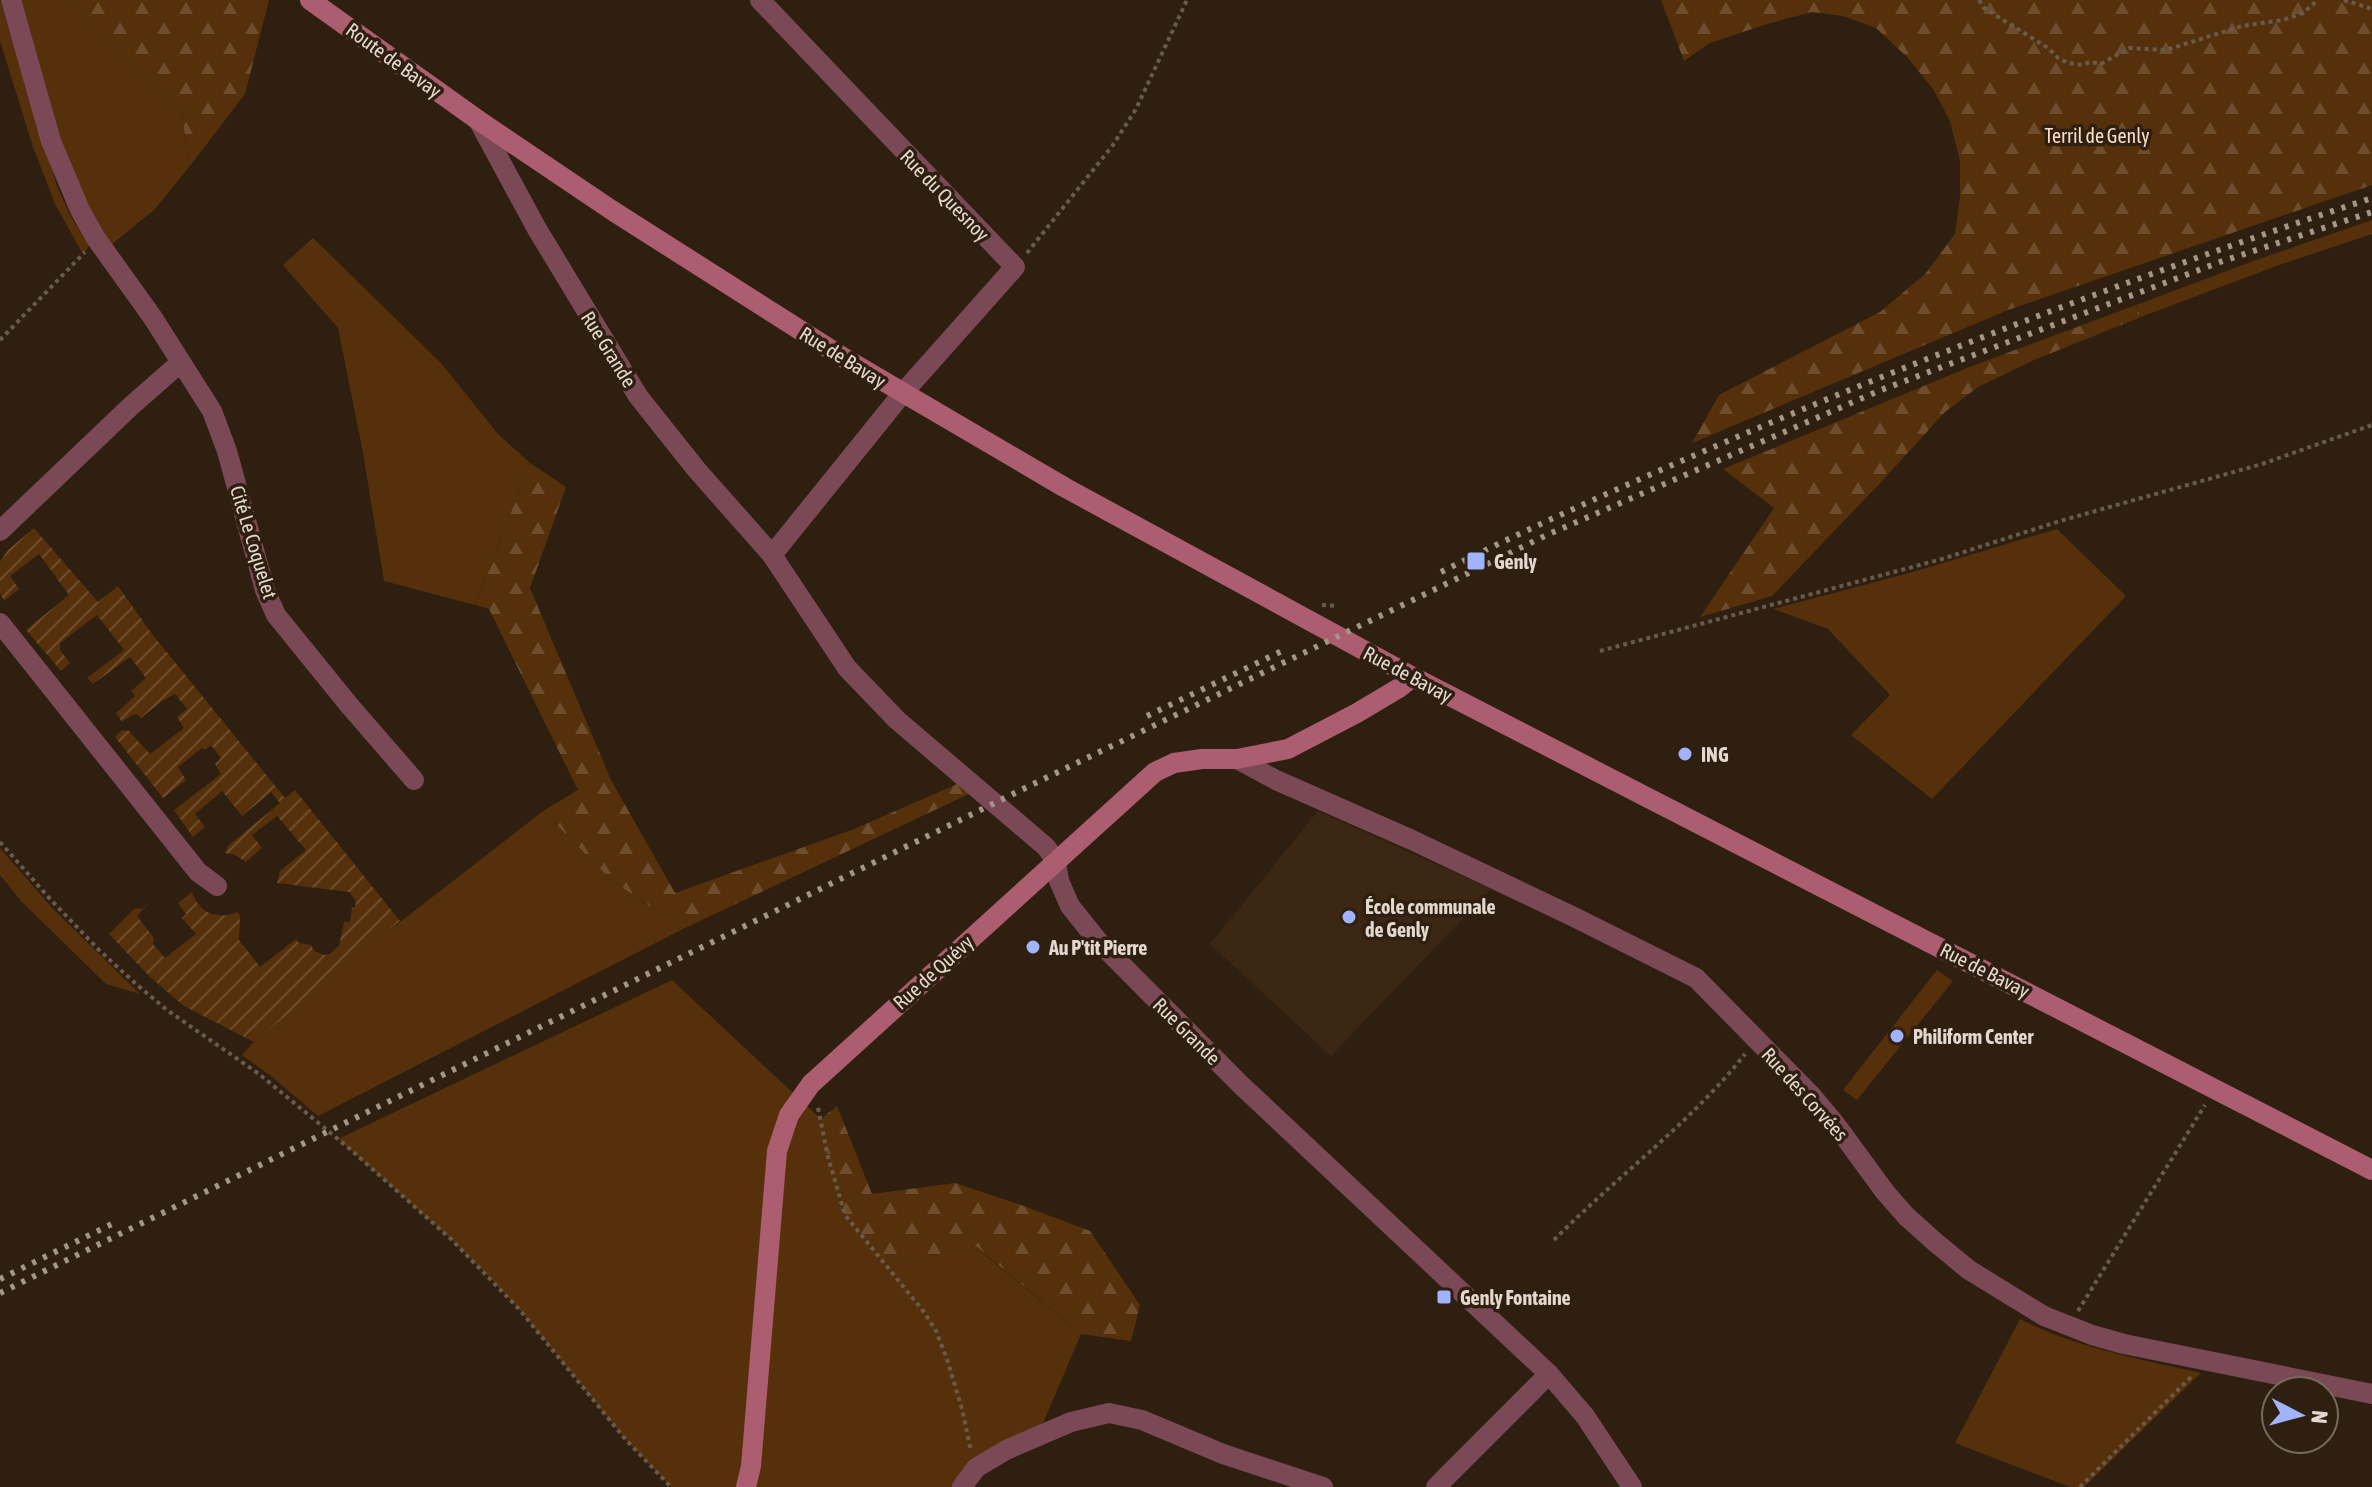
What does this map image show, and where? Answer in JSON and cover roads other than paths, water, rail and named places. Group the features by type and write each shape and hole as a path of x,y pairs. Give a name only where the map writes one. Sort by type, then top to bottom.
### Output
{"main road":[{"name":"Route de Bavay","path":"310,0 478,120"},
{"name":"Rue de Bavay","path":"478,120 626,220 902,394 1064,487 1413,677 2372,1170"},
{"name":"Rue de Quévy","path":"746,1487 751,1466 777,1151 789,1115 811,1084 1155,772 1174,763 1237,759 1288,749 1357,713 1413,677"}],"street":[{"name":"Cité Le Coquelet","path":"11,0 51,141 80,210 212,411 227,451 265,590 276,615 414,780"},
{"name":"Rue du Quesnoy","path":"760,0 1015,267 902,394"},
{"name":"Rue Grande","path":"478,120 537,229 638,396 696,469 772,555 847,668 897,720 1046,847 1056,861 1059,881 1070,906 1098,941 1241,1085 1549,1374 1585,1416 1632,1487"},
{"path":"0,531 180,363"},
{"path":"772,555 902,394"},
{"path":"0,623 198,872 217,886"},
{"name":"Rue des Corvées","path":"1237,759 1696,978 1811,1095 1885,1192 1925,1233 1969,1270 2044,1316 2068,1327 2124,1344 2372,1394"},
{"path":"1436,1487 1549,1374"},
{"path":"962,1487 976,1468 1006,1450 1071,1422 1109,1413 1142,1420 1223,1454 1323,1487"}],"railway":[{"path":"1441,572 1608,493 1851,390 2147,276 2372,198"},
{"path":"0,1293 1021,790 1549,534 1881,390 2220,262 2372,212"},
{"path":"1147,716 1284,650"},
{"path":"0,1279 116,1222"}],"place":[{"name":"Genly","path":"1476,561"},
{"name":"ING","path":"1685,754"},
{"name":"École communale de Genly","path":"1349,917"},
{"name":"Au P'tit Pierre","path":"1033,947"},
{"name":"Philiform Center","path":"1897,1036"},
{"name":"Genly Fontaine","path":"1444,1297"}],"park label":[{"name":"Terril de Genly","path":"2097,135"}]}
